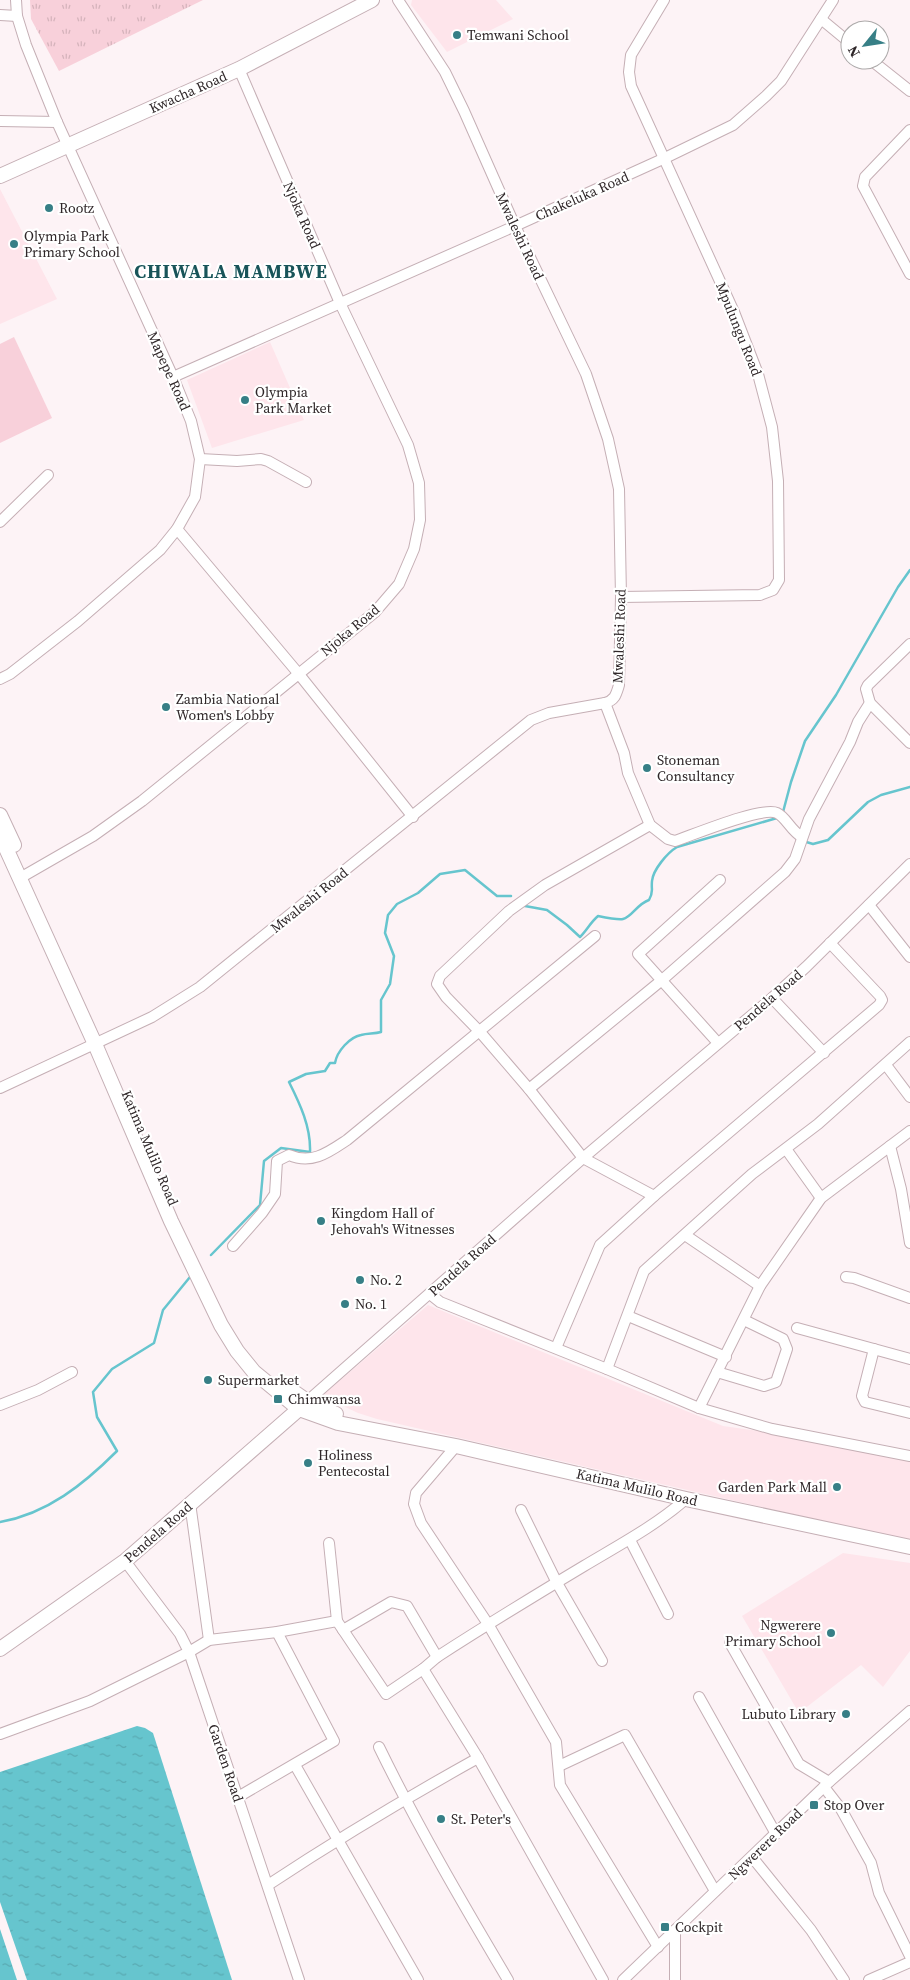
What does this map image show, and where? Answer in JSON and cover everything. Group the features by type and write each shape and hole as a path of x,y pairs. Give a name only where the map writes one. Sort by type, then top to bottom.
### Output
{"main road":[{"name":"Kwacha Road","path":"0,176 239,70 372,0"},
{"name":"Katima Mulilo Road","path":"0,815 24,876 99,1042 171,1221 221,1325 237,1351 254,1372 303,1405 338,1422 456,1446 686,1499 910,1546"},
{"name":"Katima Mulilo Road","path":"0,836 24,876"},
{"name":"Pendela Road","path":"0,1649 125,1561 303,1405"}],"street":[{"name":"Mapepe Road","path":"0,679 10,674 78,621 160,550 177,529 195,497 200,459 191,421 173,377 57,122 26,45 18,16 16,0"},
{"name":"Mwaleshi Road","path":"0,1088 152,1017 200,987 531,720 550,714 612,701 619,685 621,597 619,489 608,439 586,374 515,226 445,72 398,0"},
{"name":"Mpulungu Road","path":"621,597 760,595 773,590 780,580 778,481 772,428 758,374 738,320 631,86 629,72 631,54 664,0"},
{"name":"Chakeluka Road","path":"173,377 515,226 665,158 733,124 781,81 833,0"},
{"path":"0,15 18,16"},
{"path":"821,19 840,35"},
{"name":"Njoka Road","path":"24,876 93,836 142,801 375,612 399,584 414,549 420,520 419,484 408,445 340,303 239,70"},
{"path":"884,70 910,91"},
{"path":"0,121 57,122"},
{"path":"910,130 865,177 864,186 910,274"},
{"path":"200,459 237,461 261,459 306,482"},
{"path":"0,522 48,475"},
{"path":"177,529 298,674 413,817"},
{"path":"910,644 866,689 870,703 910,743"},
{"path":"605,703 624,753 628,773 650,825 668,839 675,841 753,814 772,811 779,814 793,832 802,837"},
{"path":"529,1089 662,980 785,872 795,860 809,819 870,703"},
{"path":"650,825 545,885 509,911 440,976 437,984 446,997 480,1032 529,1089 583,1158 654,1196"},
{"name":"Pendela Road","path":"303,1405 583,1158 772,998 910,864"},
{"path":"718,1043 638,954 720,880"},
{"path":"869,905 910,957"},
{"path":"233,1246 262,1213 275,1194 277,1161 289,1155 298,1159 323,1156 347,1140 595,936"},
{"path":"556,1348 600,1245 654,1196 879,1005 882,1000 830,943"},
{"path":"772,998 824,1053"},
{"path":"607,1369 644,1271 752,1174 818,1124 910,1042"},
{"path":"886,1065 910,1097"},
{"path":"699,1408 760,1286 821,1198 910,1131"},
{"path":"890,1146 901,1189 910,1243"},
{"path":"786,1149 821,1198"},
{"path":"685,1235 760,1286"},
{"path":"846,1277 854,1278 910,1298"},
{"path":"430,1294 440,1302 699,1408 772,1429 910,1456"},
{"path":"628,1316 726,1357"},
{"path":"718,1372 764,1386 776,1382 787,1349 786,1344 783,1339 744,1320"},
{"path":"797,1328 910,1359"},
{"path":"874,1349 862,1396 863,1400 910,1413"},
{"path":"0,1405 38,1390 72,1372"},
{"path":"456,1446 416,1493 414,1504 422,1523 488,1624 556,1742 560,1785 658,1947"},
{"path":"329,1543 340,1625 386,1694 437,1657 488,1624 630,1540 671,1512 686,1499"},
{"path":"190,1503 209,1640"},
{"path":"521,1510 557,1583 602,1661"},
{"path":"630,1540 668,1614"},
{"name":"Garden Road","path":"125,1561 180,1634 189,1652 299,1980"},
{"path":"0,1734 59,1714 189,1652 209,1640 340,1625 391,1602 407,1606 437,1657"},
{"path":"238,1797 334,1741 277,1632"},
{"path":"730,1643 799,1764 826,1785 841,1809 871,1863 879,1893 910,1956"},
{"path":"423,1669 478,1758 603,1980"},
{"path":"699,1697 776,1834"},
{"name":"Ngwerere Road","path":"622,1980 826,1785 910,1711"},
{"path":"559,1766 625,1734 715,1891"},
{"path":"379,1747 404,1799 508,1980"},
{"path":"268,1885 337,1839 478,1758"},
{"path":"295,1765 418,1980"},
{"path":"752,1857 811,1930 844,1980"},
{"path":"675,1930 675,1980"},
{"path":"869,1980 910,1962"}],"shaded area":[{"name":"Temwani School","path":"412,0 496,0 513,19 447,52 411,5"},
{"name":"Olympia Park Primary School","path":"0,189 57,299 0,324"},
{"name":"Olympia Park Market","path":"270,342 304,420 212,448 187,380"},
{"path":"428,1305 723,1426 803,1437 910,1461 910,1541 377,1419 358,1413 322,1396"},
{"name":"Ngwerere Primary School","path":"843,1553 910,1563 910,1651 883,1687 861,1665 799,1713 742,1616"}],"green space":[{"path":"30,0 203,0 59,71 31,19"},
{"path":"14,337 52,418 0,443 0,344"}],"water":[{"path":"137,1726 153,1733 232,1980 27,1980 0,1902 0,1772"},
{"path":"0,1929 17,1980 0,1980"}],"waterway":[{"path":"783,812 805,741 836,695 898,587 910,570"},
{"path":"803,841 813,844 828,840 868,802 881,795 910,787"},
{"path":"525,906 547,910 580,937 598,916 623,919 649,900 655,872 665,857 677,847 778,819"},
{"path":"211,1255 260,1205 264,1161 281,1148 310,1152 307,1125 289,1082 306,1074 325,1071 330,1063 335,1063 341,1049 357,1036 381,1032 381,1000 390,984 394,956 385,933 388,915 397,904 418,893 440,874 465,870 497,896 511,896"},
{"path":"0,1522 33,1512 64,1496 117,1451 97,1417 93,1392 112,1369 154,1343 163,1310 190,1277"}],"place":[{"name":"Temwani School","path":"457,35"},
{"name":"Rootz","path":"49,208"},
{"name":"Olympia Park Primary School","path":"14,244"},
{"name":"Olympia Park Market","path":"245,400"},
{"name":"Zambia National Women's Lobby","path":"166,707"},
{"name":"Stoneman Consultancy","path":"647,768"},
{"name":"Kingdom Hall of Jehovah's Witnesses","path":"321,1221"},
{"name":"No. 2","path":"360,1280"},
{"name":"No. 1","path":"345,1304"},
{"name":"Supermarket","path":"208,1380"},
{"name":"Chimwansa","path":"278,1399"},
{"name":"Holiness Pentecostal","path":"308,1463"},
{"name":"Garden Park Mall","path":"837,1487"},
{"name":"Ngwerere Primary School","path":"831,1633"},
{"name":"Lubuto Library","path":"846,1714"},
{"name":"Stop Over","path":"814,1805"},
{"name":"St. Peter's","path":"441,1819"},
{"name":"Cockpit","path":"665,1927"}],"district":[{"name":"CHIWALA MAMBWE","path":"231,271"}]}
